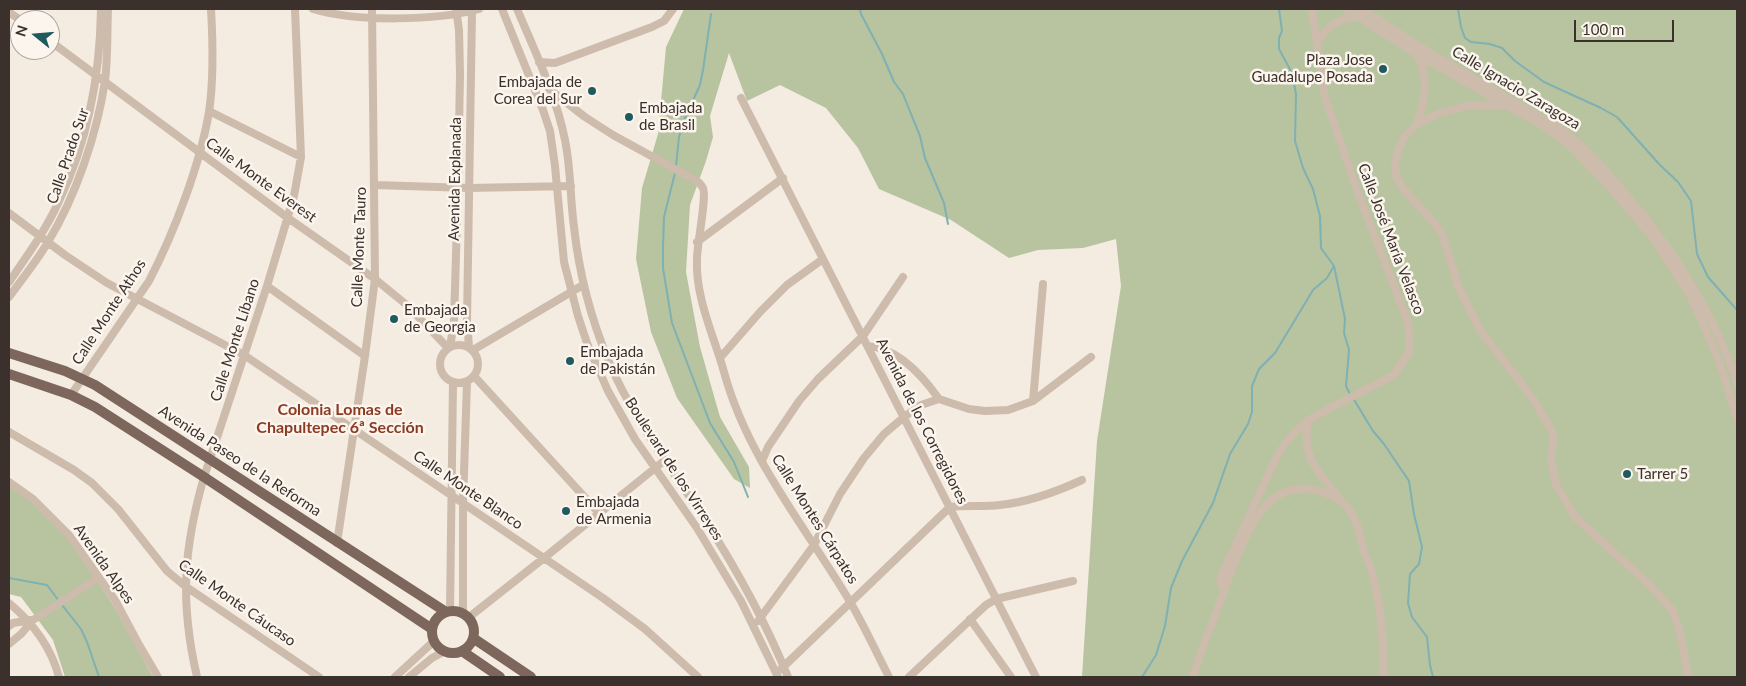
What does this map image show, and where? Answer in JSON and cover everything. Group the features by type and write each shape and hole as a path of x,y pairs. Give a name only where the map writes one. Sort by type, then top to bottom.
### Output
{"main road":[{"name":"Avenida Paseo de la Reforma","path":"9,353 82,378 109,393 337,543 448,612"},
{"path":"9,374 71,396 95,407 204,477 432,629"},
{"path":"448,612 466,616 473,627 471,643 462,651 449,654 443,652 433,642 432,629 434,622 439,616 448,612"},
{"path":"473,638 531,677"},
{"path":"462,651 500,677"}],"street":[{"name":"Calle Prado Sur","path":"9,282 40,236 59,202 91,125 97,75 100,9"},
{"name":"Calle Prado Sur","path":"9,297 48,242 71,198 104,81 108,9"},
{"name":"Calle Monte Athos","path":"71,396 137,299 158,263 186,194 209,110 212,65 211,9"},
{"name":"Calle Monte Líbano","path":"197,677 187,629 185,586 191,526 204,477 268,286 294,196 301,158 295,9"},
{"path":"313,9 340,16 373,18 428,16 457,10 475,10"},
{"name":"Calle Monte Tauro","path":"337,543 375,279 372,9"},
{"name":"Boulevard de los Virreyes","path":"502,9 548,124 557,187 564,262 586,343 608,391 631,432 654,469 697,528 741,601 776,676"},
{"name":"Boulevard de los Virreyes","path":"517,9 539,62 565,138 571,186 573,226 583,285 596,330 619,384 750,595 788,677"},
{"path":"539,62 555,63 652,27 664,21 673,9"},
{"name":"Calle José María Velasco","path":"1224,590 1220,581 1223,572 1285,442 1294,431 1309,420 1394,375 1410,350 1408,322 1379,250 1328,106 1312,9"},
{"name":"Calle Ignacio Zaragoza","path":"1346,9 1418,55 1542,124 1569,145 1610,187 1653,238 1690,297 1718,358 1737,418"},
{"name":"Avenida Explanada","path":"449,347 454,322 458,188 460,74 457,10"},
{"name":"Avenida Explanada","path":"471,349 467,321 475,10"},
{"path":"1317,44 1329,27 1340,20 1356,16 1365,11"},
{"name":"Calle Ignacio Zaragoza","path":"1365,11 1420,47 1565,132 1591,155 1655,228 1688,277 1713,324 1737,384"},
{"name":"Calle Ignacio Zaragoza","path":"1417,124 1425,98 1424,68 1418,55 1420,47"},
{"name":"Calle Monte Everest","path":"60,49 288,218 375,279 408,306 449,347"},
{"name":"Calle Montes Cárpatos","path":"549,89 585,117 695,180 702,186 704,196 697,242 696,264 698,284 732,396 742,422 762,461 785,502 850,602 889,677"},
{"name":"Avenida de los Corregidores","path":"741,98 1036,677"},
{"name":"Calle Ignacio Zaragoza","path":"1507,104 1469,105 1437,114 1417,124 1404,137 1397,154 1395,166 1397,178 1442,234 1459,288 1480,330 1534,400 1554,435 1551,459 1556,485 1576,518 1650,585 1673,612 1681,637 1688,677"},
{"path":"209,110 301,158"},
{"path":"697,242 783,178"},
{"path":"375,185 458,188 571,186"},
{"name":"Calle Monte Blanco","path":"9,213 107,283 244,355 354,429 645,629 698,677"},
{"path":"720,358 780,292 822,259"},
{"path":"762,461 768,447 798,401 863,336 903,277"},
{"path":"1033,401 1043,284"},
{"path":"471,349 583,285"},
{"path":"268,286 365,356"},
{"path":"458,344 471,349 478,360 479,366 474,376 467,382 460,383 448,380 441,370 441,358 449,347 458,344"},
{"path":"868,346 879,347 891,352 915,370 929,384 939,399"},
{"path":"754,626 814,545 840,494 864,458 884,434 904,416 921,405 939,399 960,406 985,410 1008,410 1033,401 1092,358"},
{"path":"474,376 600,513"},
{"path":"448,612 453,382"},
{"path":"466,616 463,503 467,382"},
{"path":"1309,420 1306,431 1307,452 1313,464 1351,511 1372,572 1379,616 1383,677"},
{"name":"Calle Monte Cáucaso","path":"9,432 74,470 92,483 118,509 167,571 185,586 319,677"},
{"path":"466,616 544,558 665,460"},
{"path":"776,676 784,666 950,506 1003,505 1032,499 1082,480"},
{"name":"Avenida Alpes","path":"9,482 33,499 69,535 115,600 158,677"},
{"path":"1193,677 1224,590 1254,522 1263,510 1274,499 1284,493 1305,488 1316,490 1342,501"},
{"path":"9,644 32,620 98,578"},
{"path":"909,677 970,619 996,599 1073,582"},
{"path":"9,603 32,620 46,644 59,677"},
{"path":"970,619 1012,677"},
{"path":"9,626 13,623 32,620"},
{"path":"395,677 433,642"},
{"path":"409,677 432,658 443,652"}],"green space":[{"path":"684,9 1737,9 1737,677 1082,677 1097,441 1121,286 1116,239 1083,248 1038,250 1009,258 951,220 879,189 858,148 826,108 780,85 747,101 729,53 710,116 713,137 690,205 686,272 700,347 720,417 749,467 750,488 734,479 677,398 651,332 636,259 642,188 658,134 666,47"},
{"path":"9,486 32,501 68,537 112,603 153,677 65,677 53,640 21,597 9,594"}],"waterway":[{"path":"860,9 894,82 903,94 920,136 925,158 944,203 948,224"},
{"path":"1279,9 1282,31 1279,38 1279,49 1292,73 1296,94 1295,141 1303,168 1313,189 1320,216 1321,248 1334,266 1345,319 1344,333 1349,350 1346,386 1350,394"},
{"path":"1458,9 1465,38 1471,42 1490,44 1502,48 1515,61 1544,82 1617,117 1659,164 1678,182 1691,201 1697,254 1708,277 1737,310"},
{"path":"676,166 679,137 684,120 700,85 711,14"},
{"path":"675,173 664,217 663,247 663,268 672,323 710,423 734,462 748,497"},
{"path":"1142,677 1156,655 1165,626 1171,588 1182,561 1213,503 1230,454 1248,424 1252,412 1252,386 1259,369 1275,353 1313,290 1327,278 1334,266"},
{"path":"1353,398 1373,431 1409,481 1422,547 1419,564 1410,574 1408,603 1412,617 1427,637 1433,677"},
{"path":"9,578 47,585 59,601"},
{"path":"62,605 81,629 99,677"}],"place":[{"name":"Plaza Jose Guadalupe Posada","path":"1383,69"},
{"name":"Embajada de Corea del Sur","path":"592,91"},
{"name":"Embajada de Brasil","path":"629,117"},
{"name":"Embajada de Georgia","path":"394,319"},
{"name":"Embajada de Pakistán","path":"570,361"},
{"name":"Tarrer 5","path":"1627,474"},
{"name":"Embajada de Armenia","path":"566,511"}],"district":[{"name":"Colonia Lomas de Chapultepec 6ª Sección","path":"340,419"}]}
